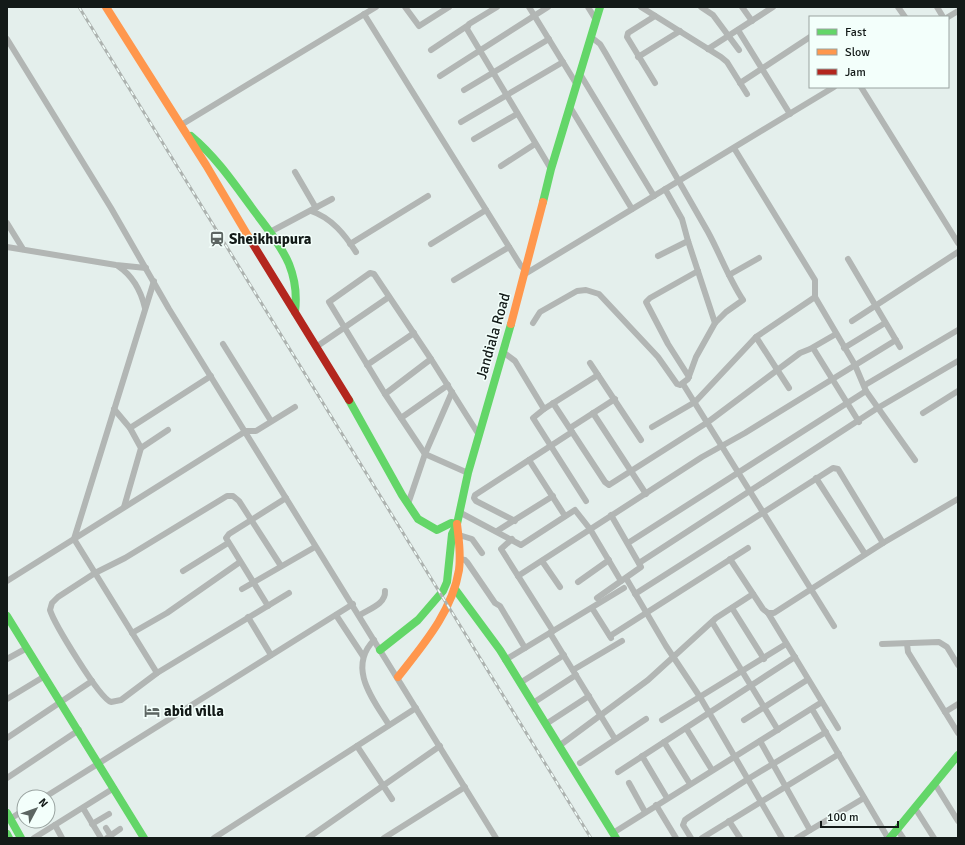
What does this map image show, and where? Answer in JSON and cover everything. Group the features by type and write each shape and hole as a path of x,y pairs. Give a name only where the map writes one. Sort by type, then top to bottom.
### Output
{"main road":[{"path":"106,7 183,128 295,312 418,519 426,525 440,530 451,523 457,524 459,535 459,559 455,589 449,607 398,677"},
{"name":"Jandiala Road","path":"380,650 418,620 443,591 450,566 452,534 457,524 468,473 526,273 551,170 600,7"},
{"path":"183,128 202,144 226,173 280,246 293,278 296,302 295,312"},
{"path":"455,589 520,683 614,836"},
{"path":"8,618 144,838"},
{"path":"889,838 958,757"},
{"path":"8,816 21,838"},
{"path":"7,834 9,838"}],"street":[{"path":"183,128 376,7"},
{"path":"405,7 419,26 449,7"},
{"path":"529,7 577,85"},
{"path":"440,76 548,7"},
{"path":"588,7 596,20"},
{"path":"641,7 727,62 747,94"},
{"path":"701,7 713,15 739,50"},
{"path":"742,7 752,21"},
{"path":"708,49 773,7"},
{"path":"898,7 904,16"},
{"path":"937,7 942,16"},
{"path":"431,50 494,8"},
{"path":"949,16 958,11"},
{"path":"364,14 526,273 832,88"},
{"path":"655,16 627,35 655,83"},
{"path":"467,26 468,33 551,170"},
{"path":"738,30 790,114"},
{"path":"638,56 680,31"},
{"path":"533,323 540,312 577,291 593,291 600,294 658,357 677,384 683,384 689,377 696,357 716,323 726,312 743,300 732,283 708,232 677,182 606,54 600,44 591,38"},
{"path":"7,39 111,208 154,281 169,310 246,431 316,547 360,615 496,838"},
{"path":"464,90 549,39"},
{"path":"740,83 809,39"},
{"path":"461,122 563,62"},
{"path":"580,74 654,196"},
{"path":"862,88 958,243"},
{"path":"570,107 632,209"},
{"path":"474,139 517,114"},
{"path":"500,166 535,144"},
{"path":"734,148 815,280 816,297 855,365 866,388 915,460"},
{"path":"295,172 313,210 340,230 356,252"},
{"path":"665,189 679,212 716,323"},
{"path":"350,244 428,196"},
{"path":"270,232 332,199"},
{"path":"431,244 486,210"},
{"path":"7,223 22,249"},
{"path":"658,256 688,241"},
{"path":"7,247 116,265 146,268"},
{"path":"454,280 509,247"},
{"path":"852,320 958,252"},
{"path":"729,275 759,258"},
{"path":"848,259 900,347"},
{"path":"116,265 129,275 135,283 145,309"},
{"path":"689,377 668,344 646,303 650,298 698,271"},
{"path":"468,473 425,454 400,418 329,302 372,273 414,333 479,435"},
{"path":"154,281 74,538 157,673"},
{"path":"316,347 389,297"},
{"path":"652,427 695,402 756,338 816,297"},
{"path":"844,348 885,323"},
{"path":"628,543 737,472 848,404 866,388 958,330"},
{"path":"367,365 414,333"},
{"path":"553,403 608,484 708,422 800,353 814,348 836,334"},
{"path":"756,338 789,388"},
{"path":"518,576 611,515 896,340"},
{"path":"223,344 271,421"},
{"path":"814,348 859,422"},
{"path":"503,352 514,361 544,409"},
{"path":"385,394 431,359"},
{"path":"639,563 859,422 879,407 958,362"},
{"path":"590,363 641,440"},
{"path":"586,501 533,418 553,403 598,375"},
{"path":"130,428 211,376"},
{"path":"683,384 834,626"},
{"path":"400,418 448,385"},
{"path":"923,413 958,391"},
{"path":"408,504 425,454 452,392"},
{"path":"515,521 476,501 474,497 477,493 551,446 615,399"},
{"path":"7,581 246,431 256,431 295,407"},
{"path":"114,408 130,428 141,448"},
{"path":"594,413 646,494"},
{"path":"124,507 141,448 168,430"},
{"path":"529,460 566,516"},
{"path":"635,594 833,468 838,469 883,543"},
{"path":"816,478 865,554"},
{"path":"281,566 236,498 225,496 125,558 95,573 58,597 52,603 50,610 92,682 103,698 111,702 121,700 157,673 289,593"},
{"path":"497,531 553,496"},
{"path":"268,606 226,538 229,534 286,498"},
{"path":"768,613 777,612 865,554 958,499"},
{"path":"459,512 519,544 522,544 575,510 577,511 609,560 635,594 700,697 782,838"},
{"path":"597,598 624,580 641,566 611,515"},
{"path":"459,535 472,539 482,553"},
{"path":"512,539 501,549 615,739"},
{"path":"183,571 228,543"},
{"path":"242,589 316,547"},
{"path":"610,636 748,548"},
{"path":"459,559 467,562 495,603 500,606 525,648"},
{"path":"730,559 763,609 768,613 807,680 838,728"},
{"path":"578,582 609,560"},
{"path":"542,561 560,587"},
{"path":"132,633 167,613 240,562"},
{"path":"505,660 624,588"},
{"path":"360,615 382,601 385,596 385,591"},
{"path":"559,746 602,716 648,680 712,622 753,594"},
{"path":"56,790 353,604"},
{"path":"592,608 615,645"},
{"path":"732,608 764,659"},
{"path":"336,616 363,656"},
{"path":"248,617 271,655"},
{"path":"712,622 778,730"},
{"path":"374,640 363,656 361,671 370,694 389,725"},
{"path":"532,703 622,641"},
{"path":"882,644 935,642 944,644 958,665"},
{"path":"662,720 764,659 786,644"},
{"path":"907,644 908,652 958,733"},
{"path":"7,659 27,648"},
{"path":"520,683 564,655"},
{"path":"618,772 795,657"},
{"path":"7,699 45,676"},
{"path":"744,720 807,680"},
{"path":"7,738 92,682"},
{"path":"546,724 589,696"},
{"path":"614,836 645,812 822,702"},
{"path":"945,712 958,704"},
{"path":"218,837 416,708"},
{"path":"812,708 889,838"},
{"path":"580,762 646,719"},
{"path":"686,728 712,770"},
{"path":"7,778 78,730"},
{"path":"691,838 683,825 685,820 748,778 826,732"},
{"path":"760,741 785,786 808,834"},
{"path":"664,742 690,784"},
{"path":"356,746 392,799"},
{"path":"308,838 440,746"},
{"path":"702,838 760,801 839,754"},
{"path":"642,756 667,798"},
{"path":"629,783 645,812"},
{"path":"935,784 958,821"},
{"path":"384,838 465,787"},
{"path":"56,825 114,788"},
{"path":"797,838 808,834 864,798"},
{"path":"656,805 676,838"},
{"path":"83,808 97,837"},
{"path":"915,808 934,838"},
{"path":"92,824 109,814"},
{"path":"729,821 740,838"},
{"path":"56,828 62,838"},
{"path":"106,828 109,837 120,829"},
{"path":"34,838 50,829"},
{"path":"897,829 903,838"}],"railway":[{"path":"79,7 591,838"}],"traffic: fast":[{"path":"543,202 551,169 600,7"},
{"path":"191,136 224,170 281,249 289,264 294,282 296,294 295,312"},
{"path":"380,650 418,620 443,591 447,582 452,534 457,524 468,473 511,324"},
{"path":"349,400 402,495 418,519 437,530 451,523 457,524"},
{"path":"455,589 500,650 616,838"},
{"path":"7,616 144,838"},
{"path":"890,838 958,755"},
{"path":"7,813 21,838"},
{"path":"7,834 9,838"}],"traffic: slow":[{"path":"106,7 206,165 251,241"},
{"path":"511,324 543,202"},
{"path":"398,677 435,627 450,600 460,564 460,547 457,524"}],"traffic: jam":[{"path":"251,241 349,400"}],"place":[{"name":"Sheikhupura","path":"217,239"},
{"name":"abid villa","path":"152,711"}]}
